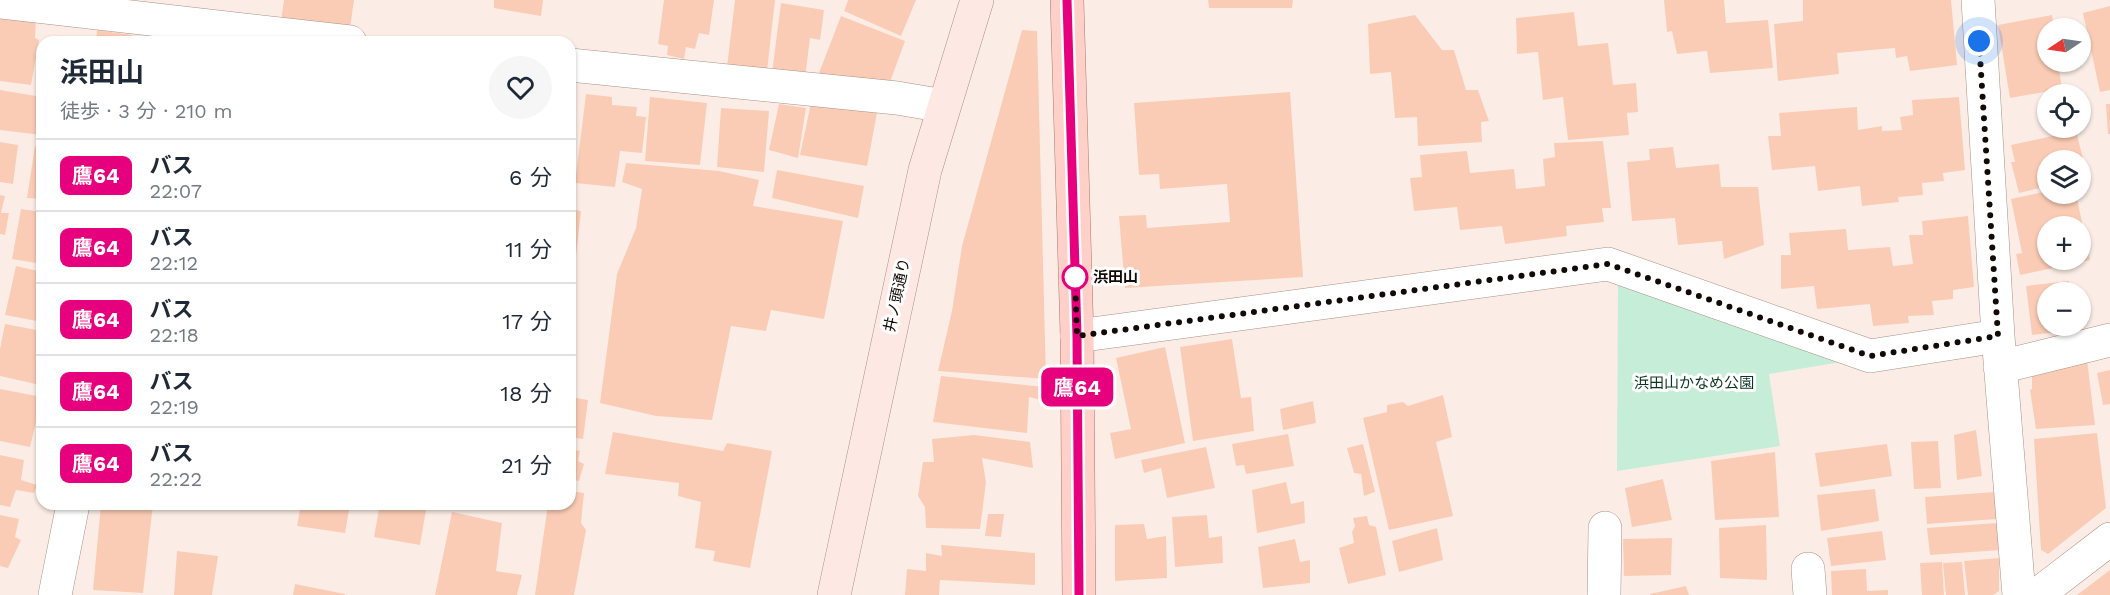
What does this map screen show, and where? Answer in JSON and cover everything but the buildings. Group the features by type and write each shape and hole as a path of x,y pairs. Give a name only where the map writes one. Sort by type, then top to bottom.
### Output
{"main road":[{"name":"井ノ頭通り","path":"834,595 899,281 925,170 977,0"},
{"path":"1066,0 1077,336 1079,595"}],"street":[{"path":"1978,0 1999,351 2019,595"},
{"path":"0,2 298,36"},
{"path":"576,66 897,98 944,106"},
{"path":"1077,336 1608,264 1870,356 1999,351 2110,340"},
{"path":"55,595 73,510"},
{"path":"1604,595 1605,528"},
{"path":"2037,595 2110,539"}],"green space":[{"name":"浜田山かなめ公園","path":"1618,274 1859,359 1769,374 1780,446 1617,471"}],"bus line":[{"name":"鷹64","path":"1067,0 1077,336 1079,595"}],"place":[{"name":"浜田山","path":"1075,277"}],"route":[{"path":"1075,277 1077,336 1608,264 1870,356 1998,336 1979,41"}]}
